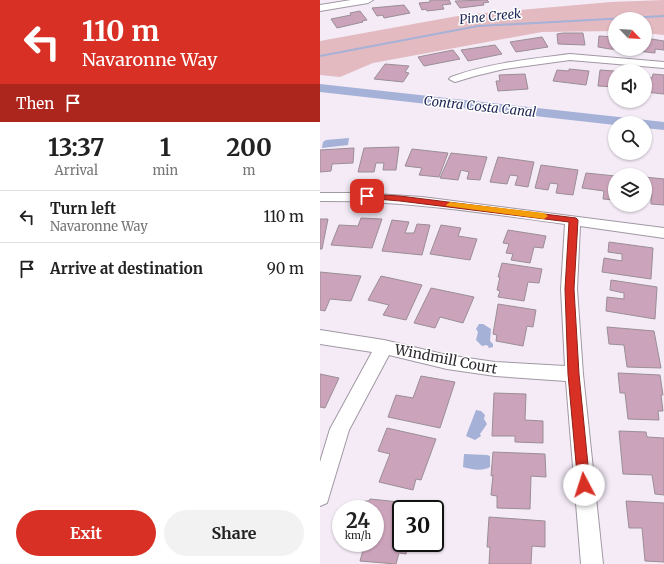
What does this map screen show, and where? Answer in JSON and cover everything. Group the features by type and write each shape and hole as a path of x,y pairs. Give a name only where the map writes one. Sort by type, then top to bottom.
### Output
{"street":[{"path":"320,8 368,0"},
{"path":"455,79 472,73 504,66 570,57 664,64"},
{"path":"320,197 367,196 400,198 664,232"},
{"path":"573,220 569,289 574,374 592,564"},
{"name":"Windmill Court","path":"320,337 384,347 447,362 495,370 574,374"},
{"path":"320,496 340,429 384,347"}],"shaded area":[{"path":"664,0 664,35 652,34 652,12 608,12 608,31 542,32 373,63 340,77 320,75 320,41 463,15 611,2"}],"water":[{"path":"349,138 348,145 322,148 323,142 326,140"},
{"path":"479,324 483,324 491,329 490,341 493,344 493,347 489,348 487,345 482,346 476,340 478,332 476,329"},
{"path":"476,410 481,411 485,415 484,419 487,424 480,434 481,436 475,440 466,436"},
{"path":"464,454 490,456 490,467 480,470 463,467"}],"building":[{"path":"430,0 449,0 451,4 442,5 444,9 427,11 426,9 422,10 419,3 430,2"},
{"path":"487,0 489,2 483,3 484,5 460,8 455,1"},
{"path":"404,5 410,13 384,18 383,15 377,16 372,8"},
{"path":"360,11 367,20 337,28 331,19 351,15 350,13"},
{"path":"583,33 585,45 558,44 557,34"},
{"path":"599,36 608,37 608,49 598,47"},
{"path":"542,37 548,47 516,52 510,42"},
{"path":"652,39 664,41 664,50 655,49 655,53 652,53"},
{"path":"495,45 502,54 468,61 461,50"},
{"path":"453,50 460,59 424,66 418,57"},
{"path":"385,64 409,66 405,72 409,73 403,82 374,79"},
{"path":"569,69 589,71 586,85 553,81 557,70 569,71"},
{"path":"600,70 608,71 608,87 598,86"},
{"path":"525,74 528,89 498,91 496,81 500,81 499,75"},
{"path":"653,74 664,75 664,94 652,93"},
{"path":"399,147 396,170 383,170 384,163 376,163 374,172 358,172 364,148"},
{"path":"354,148 353,163 332,164 331,171 320,172 320,150"},
{"path":"412,149 448,153 439,177 419,175 422,168 405,166"},
{"path":"451,153 487,157 480,180 467,179 469,172 461,170 458,180 440,178"},
{"path":"498,157 534,162 528,187 515,185 518,176 510,175 507,184 490,182"},
{"path":"541,165 578,170 573,195 556,193 558,184 550,183 548,190 535,188"},
{"path":"586,173 608,175 608,199 603,199 604,191 582,188"},
{"path":"652,178 664,179 664,205 652,204"},
{"path":"361,218 382,219 372,248 331,245 339,225 358,226"},
{"path":"320,219 328,219 322,249 320,249"},
{"path":"392,220 409,222 405,233 414,233 417,224 430,225 422,255 382,251"},
{"path":"441,225 461,228 458,236 477,239 470,260 430,254"},
{"path":"508,230 546,236 543,248 534,247 530,263 511,260 513,254 506,253 509,244 503,243"},
{"path":"609,242 653,248 651,279 602,272 604,258 622,261 622,254 608,252"},
{"path":"502,263 542,269 539,283 528,282 524,301 498,297 500,291 497,290 500,277 498,277"},
{"path":"320,272 361,276 351,301 330,299 325,311 320,310"},
{"path":"381,276 422,285 406,320 383,315 389,305 368,300"},
{"path":"611,280 657,287 655,319 606,311 607,297 624,299 624,293 610,290"},
{"path":"431,288 474,297 463,323 440,317 435,328 414,323"},
{"path":"498,304 536,310 533,327 527,326 523,346 496,341 497,335 493,334"},
{"path":"607,327 654,331 661,368 627,367 624,345 609,344"},
{"path":"618,373 660,375 663,395 661,395 663,411 658,411 659,420 628,419 625,393 620,393"},
{"path":"320,374 339,378 325,408 320,407"},
{"path":"421,376 455,382 440,428 388,417 396,395 413,398"},
{"path":"494,393 526,394 525,420 543,421 543,443 515,442 515,436 492,436"},
{"path":"387,428 436,439 421,480 416,479 413,490 379,482 390,454 378,451"},
{"path":"619,431 646,432 647,437 664,438 664,495 655,494 652,475 623,474"},
{"path":"493,452 545,454 546,477 531,476 530,509 497,508 497,496 491,495"},
{"path":"384,500 392,501 392,552 406,552 406,554 399,553 396,564 360,561 362,552 384,552"},
{"path":"626,501 664,503 664,562 645,561 642,528 629,528"},
{"path":"489,517 545,521 545,547 532,546 531,564 489,564 490,547 487,547"}],"waterway":[{"name":"Pine Creek","path":"320,56 478,26 664,16"},
{"name":"Contra Costa Canal","path":"320,88 608,120"},
{"name":"Contra Costa Canal","path":"652,125 664,126"}],"slow traffic":[{"path":"450,205 544,216"}],"route":[{"path":"367,196 400,198 573,220 569,289 574,374 584,485"}]}
